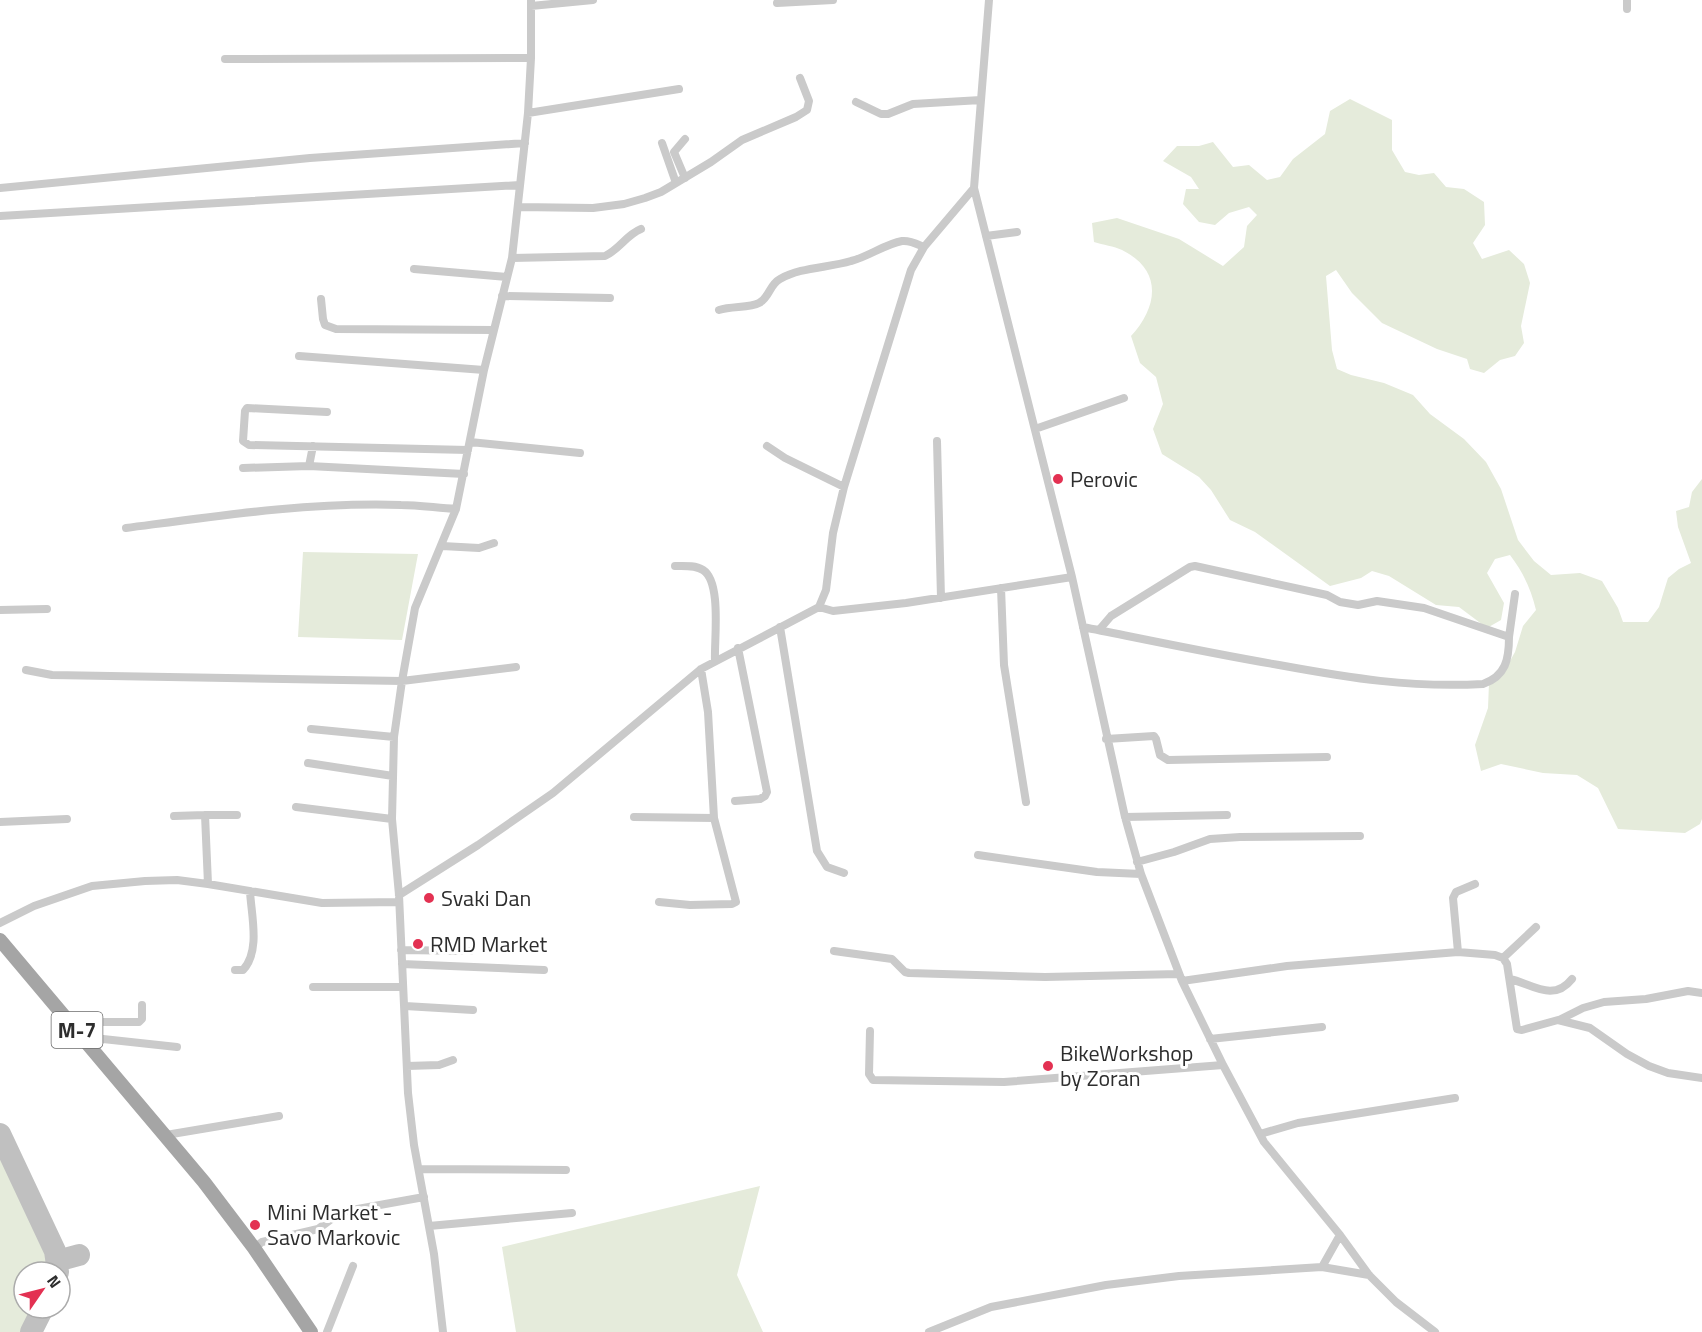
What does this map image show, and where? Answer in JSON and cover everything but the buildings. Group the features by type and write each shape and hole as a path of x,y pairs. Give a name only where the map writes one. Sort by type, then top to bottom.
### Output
{"main road":[{"name":"M-7","path":"0,940 166,1135 254,1248 311,1332"}],"street":[{"path":"443,1332 429,1226 410,1117 393,819 394,737 415,608 456,509 484,370 512,258 528,113 531,3 593,0"},
{"path":"777,3 833,0"},
{"path":"989,0 974,188 1072,577 1106,739 1141,874 1181,978 1223,1065 1264,1142 1340,1235 1369,1275 1396,1302 1435,1332"},
{"path":"225,59 531,58"},
{"path":"519,207 593,208 624,204 662,192 742,140 807,110 808,101 800,78"},
{"path":"528,113 679,89"},
{"path":"856,102 880,114 888,114 913,104 981,100"},
{"path":"685,139 674,152 685,178"},
{"path":"0,188 310,158 525,143"},
{"path":"662,144 676,183"},
{"path":"0,216 520,185"},
{"path":"0,923 34,906 92,886 177,880 322,903 399,898 553,793 701,669 819,607 826,590 833,533 844,487 911,270 924,247 974,188"},
{"path":"512,258 605,256 615,250 631,234 641,229"},
{"path":"986,236 1017,232"},
{"path":"719,310 733,306 758,304 770,293 771,287 777,281 803,271 852,261 902,241 913,242 924,247"},
{"path":"414,269 507,277"},
{"path":"502,296 610,298"},
{"path":"321,300 325,325 336,329 494,330"},
{"path":"299,356 484,370"},
{"path":"1035,429 1124,398"},
{"path":"327,412 250,407 245,411 243,441 249,445 469,446 580,453"},
{"path":"937,441 940,598"},
{"path":"309,466 313,446"},
{"path":"767,446 785,458 844,487"},
{"path":"243,468 309,466 464,474"},
{"path":"126,528 252,512 325,506 400,505 456,509"},
{"path":"442,546 479,548 494,543"},
{"path":"675,566 697,567 706,572 712,580 716,661"},
{"path":"1098,630 1111,616 1195,566 1327,595 1347,603 1359,605 1377,601 1424,608 1509,637"},
{"path":"819,607 832,611 940,598 1072,577"},
{"path":"1001,588 1004,665 1026,802"},
{"path":"1083,627 1365,681 1426,686 1483,684 1490,682 1505,669 1508,661 1515,594"},
{"path":"0,610 47,609"},
{"path":"780,627 817,851 827,867 844,873"},
{"path":"735,801 760,799 767,792 738,648"},
{"path":"26,670 52,675 402,681 516,667"},
{"path":"659,902 690,905 735,902 714,818 708,712 701,669"},
{"path":"311,729 394,737"},
{"path":"1106,739 1154,736 1160,755 1168,760 1328,758"},
{"path":"308,763 393,776"},
{"path":"296,807 393,819"},
{"path":"205,814 208,884"},
{"path":"174,816 237,815"},
{"path":"1125,817 1227,815"},
{"path":"633,817 714,818"},
{"path":"0,822 67,819"},
{"path":"1137,862 1210,839 1360,836"},
{"path":"978,855 1097,872 1141,874"},
{"path":"1458,952 1453,898 1456,892 1475,884"},
{"path":"235,970 243,970 250,962 252,954 254,913 250,891"},
{"path":"1503,958 1536,927"},
{"path":"401,950 470,951"},
{"path":"834,951 892,959 909,974 1181,978 1287,966 1458,952 1503,958 1507,964 1510,979 1517,1029 1522,1030 1558,1020 1589,1005 1646,999 1688,991 1702,993"},
{"path":"402,964 544,970"},
{"path":"1510,979 1532,988 1551,990 1567,985 1572,979"},
{"path":"313,987 403,987"},
{"path":"75,1028 88,1022 141,1021 142,1005"},
{"path":"405,1006 473,1010"},
{"path":"1558,1020 1590,1028 1627,1054 1649,1066 1668,1073 1702,1078"},
{"path":"1210,1039 1322,1027"},
{"path":"870,1031 869,1074 873,1080 1004,1082 1223,1065"},
{"path":"91,1046 103,1039 177,1047"},
{"path":"407,1066 439,1065 453,1060"},
{"path":"1260,1134 1298,1123 1455,1098"},
{"path":"166,1135 279,1116"},
{"path":"419,1169 566,1170"},
{"path":"254,1248 262,1242 318,1229 341,1212 424,1197"},
{"path":"429,1226 572,1213"},
{"path":"1322,1267 1340,1235"},
{"path":"327,1332 353,1266"},
{"path":"929,1332 991,1307 1106,1285 1179,1276 1322,1267 1369,1275"}],"green space":[{"path":"1350,99 1392,120 1392,150 1405,172 1419,175 1434,173 1446,187 1464,189 1484,202 1485,225 1473,243 1482,259 1509,250 1524,264 1530,283 1521,326 1524,343 1515,356 1500,360 1484,373 1470,369 1467,359 1437,349 1382,323 1352,293 1336,270 1326,276 1332,350 1337,369 1384,383 1413,395 1430,414 1464,439 1486,462 1501,489 1518,540 1534,561 1551,575 1580,573 1602,581 1618,608 1623,622 1648,622 1659,607 1668,578 1691,563 1678,527 1676,511 1689,507 1692,492 1702,479 1702,819 1700,824 1685,833 1618,829 1598,788 1577,775 1543,773 1501,764 1481,771 1475,745 1488,708 1489,683 1506,668 1515,652 1523,626 1536,610 1526,581 1510,555 1495,559 1487,573 1504,603 1501,620 1487,628 1459,607 1436,605 1389,576 1372,571 1361,578 1330,586 1255,532 1230,520 1211,490 1199,477 1162,454 1153,429 1163,404 1156,377 1140,363 1131,336 1147,313 1151,301 1150,278 1135,258 1119,249 1094,242 1092,223 1117,218 1179,239 1223,266 1244,247 1247,226 1257,215 1249,207 1229,213 1215,225 1199,222 1183,204 1186,189 1199,189 1191,177 1163,161 1177,146 1199,146 1213,142 1233,167 1249,165 1267,180 1280,177 1293,159 1325,134 1330,111"},
{"path":"303,552 418,554 402,640 298,637"},
{"path":"0,1152 49,1260 12,1260 12,1320 28,1320 22,1332 0,1332"},
{"path":"760,1186 737,1275 763,1332 516,1332 502,1247"}],"taxiway":[{"path":"0,1134 55,1251 56,1260"},
{"path":"61,1260 79,1255"},
{"path":"31,1332 37,1320"}],"place":[{"name":"Perovic","path":"1058,479"},
{"name":"Svaki Dan","path":"429,898"},
{"name":"RMD Market","path":"418,944"},
{"name":"BikeWorkshop by Zoran","path":"1048,1066"},
{"name":"Mini Market - Savo Markovic","path":"255,1225"}]}
